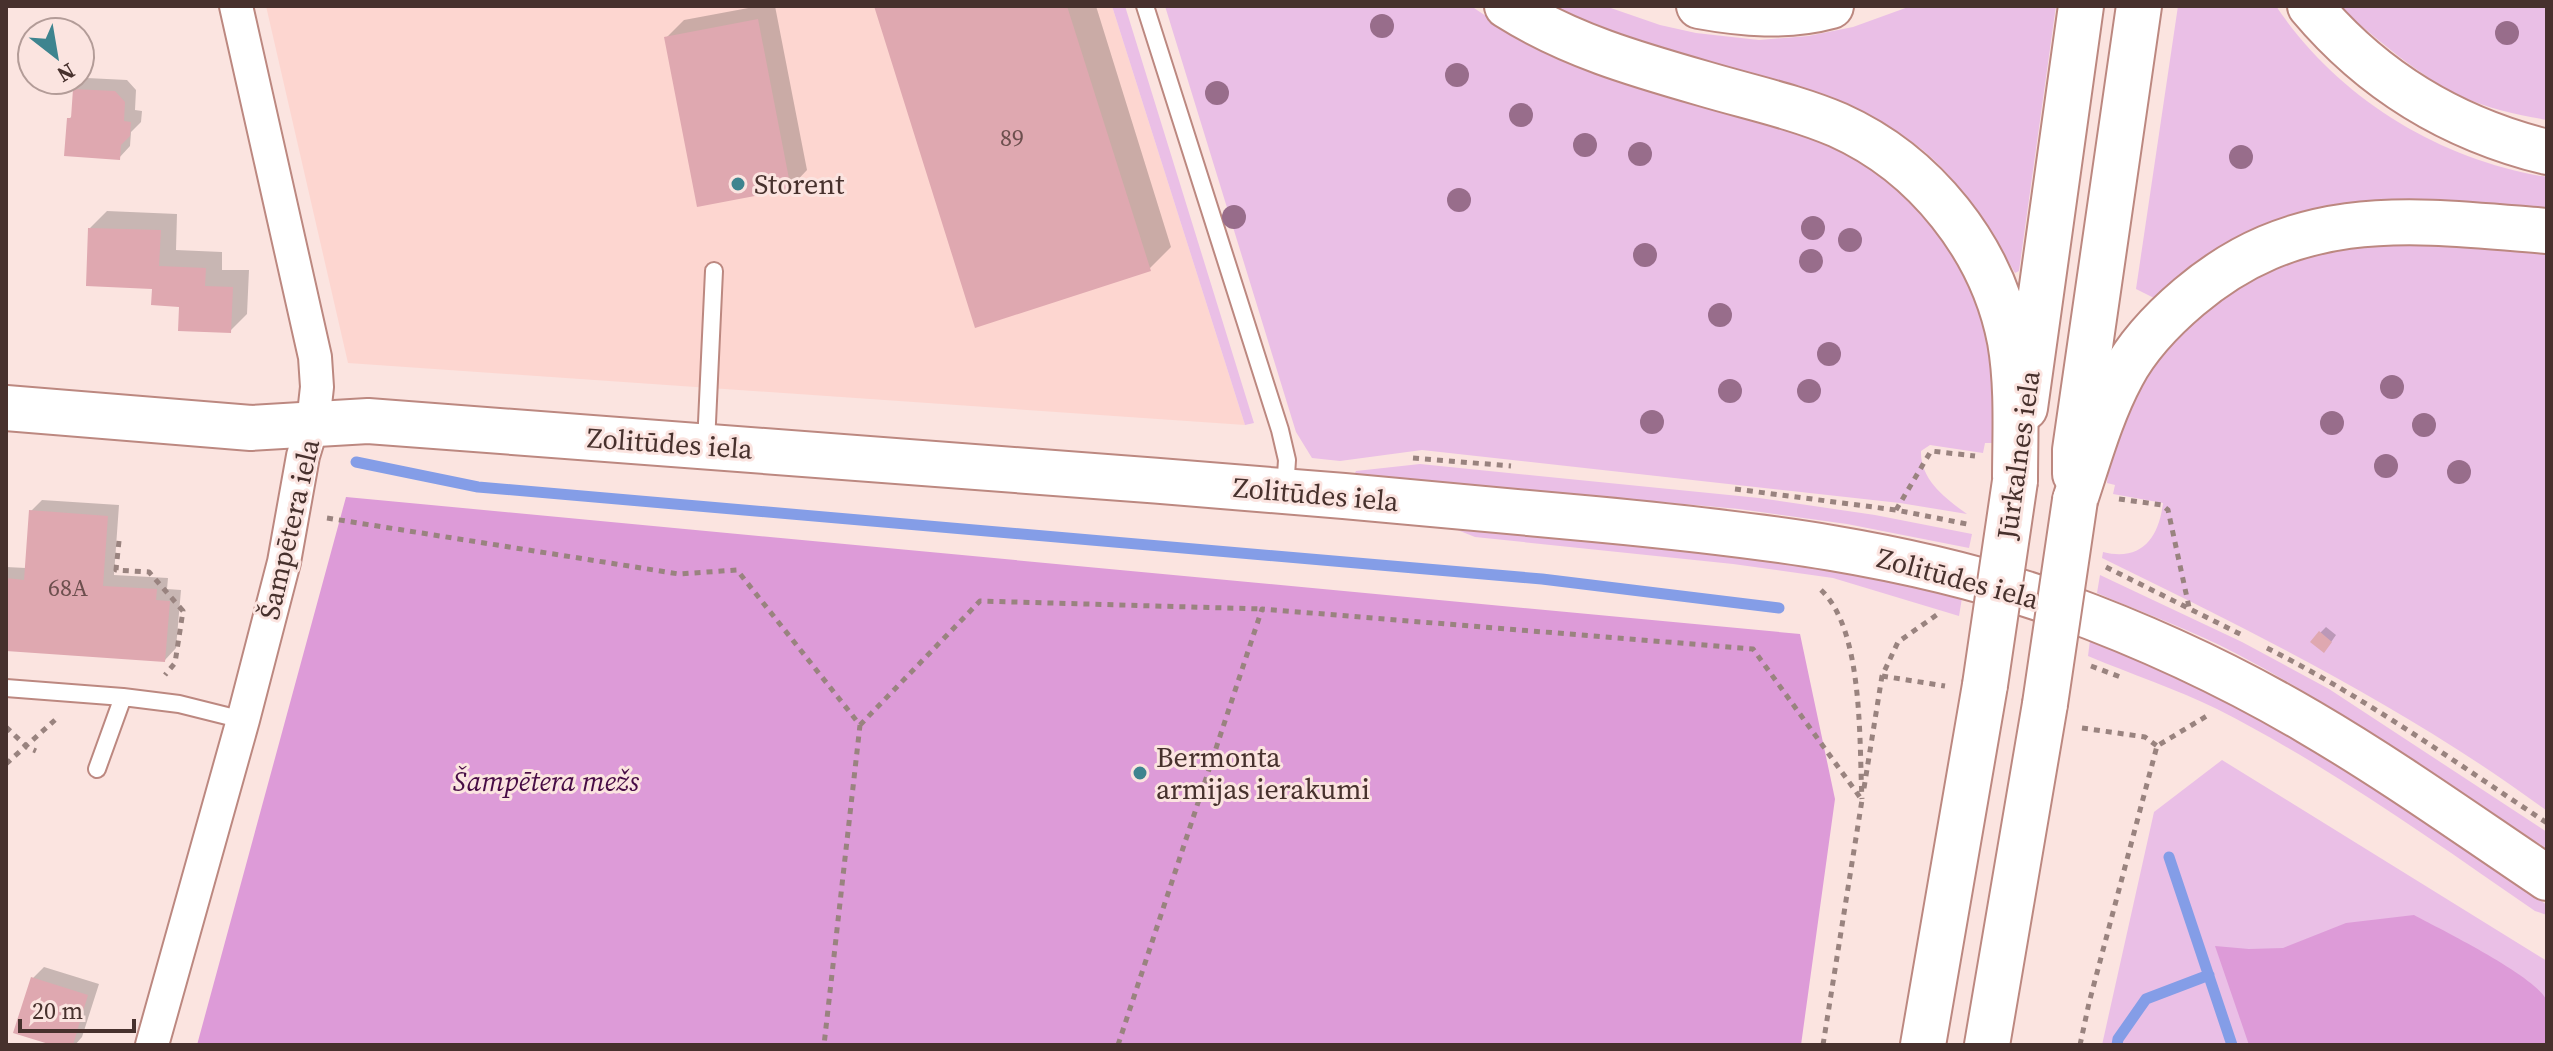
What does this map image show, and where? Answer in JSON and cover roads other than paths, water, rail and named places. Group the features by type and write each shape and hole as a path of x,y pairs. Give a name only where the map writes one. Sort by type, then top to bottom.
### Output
{"main road":[{"path":"1507,6 1591,49 1838,125 1884,151 1923,182 1948,209 1969,239 1987,271 2000,304 2015,375 1998,469"},
{"path":"1699,6 1737,13 1777,14 1831,6"},
{"name":"Jūrkalnes iela","path":"1923,1045 1966,686 1998,469 2081,6"},
{"name":"Jūrkalnes iela","path":"1987,1045 2061,716 2094,499 2075,450 2139,6"},
{"path":"2310,6 2340,40 2406,94 2479,132 2547,152"},
{"path":"2094,499 2106,409 2123,373 2173,310 2239,261 2300,234 2356,224 2453,223 2547,231"},
{"name":"Zolitūdes iela","path":"6,408 251,428 368,421 706,445 1285,491 1803,541 1975,579 2061,606 2223,675 2307,720 2547,878"}],"street":[{"name":"Šampētera iela","path":"152,1045 284,562 303,456 313,423 317,387 315,357 236,6"}],"lane":[{"path":"1145,6 1280,430 1287,460 1285,491"},
{"path":"706,445 714,271"},
{"path":"6,688 179,704 243,720"},
{"path":"97,769 123,697"}],"waterway":[{"path":"356,462 478,487 1542,579 1779,608"},
{"path":"2169,857 2232,1045"},
{"path":"2117,1045 2146,999 2209,975"}],"place":[{"name":"Storent","path":"738,184"},
{"name":"Bermonta armijas ierakumi","path":"1140,773"}],"park label":[{"name":"Šampētera mežs","path":"546,781"}]}
